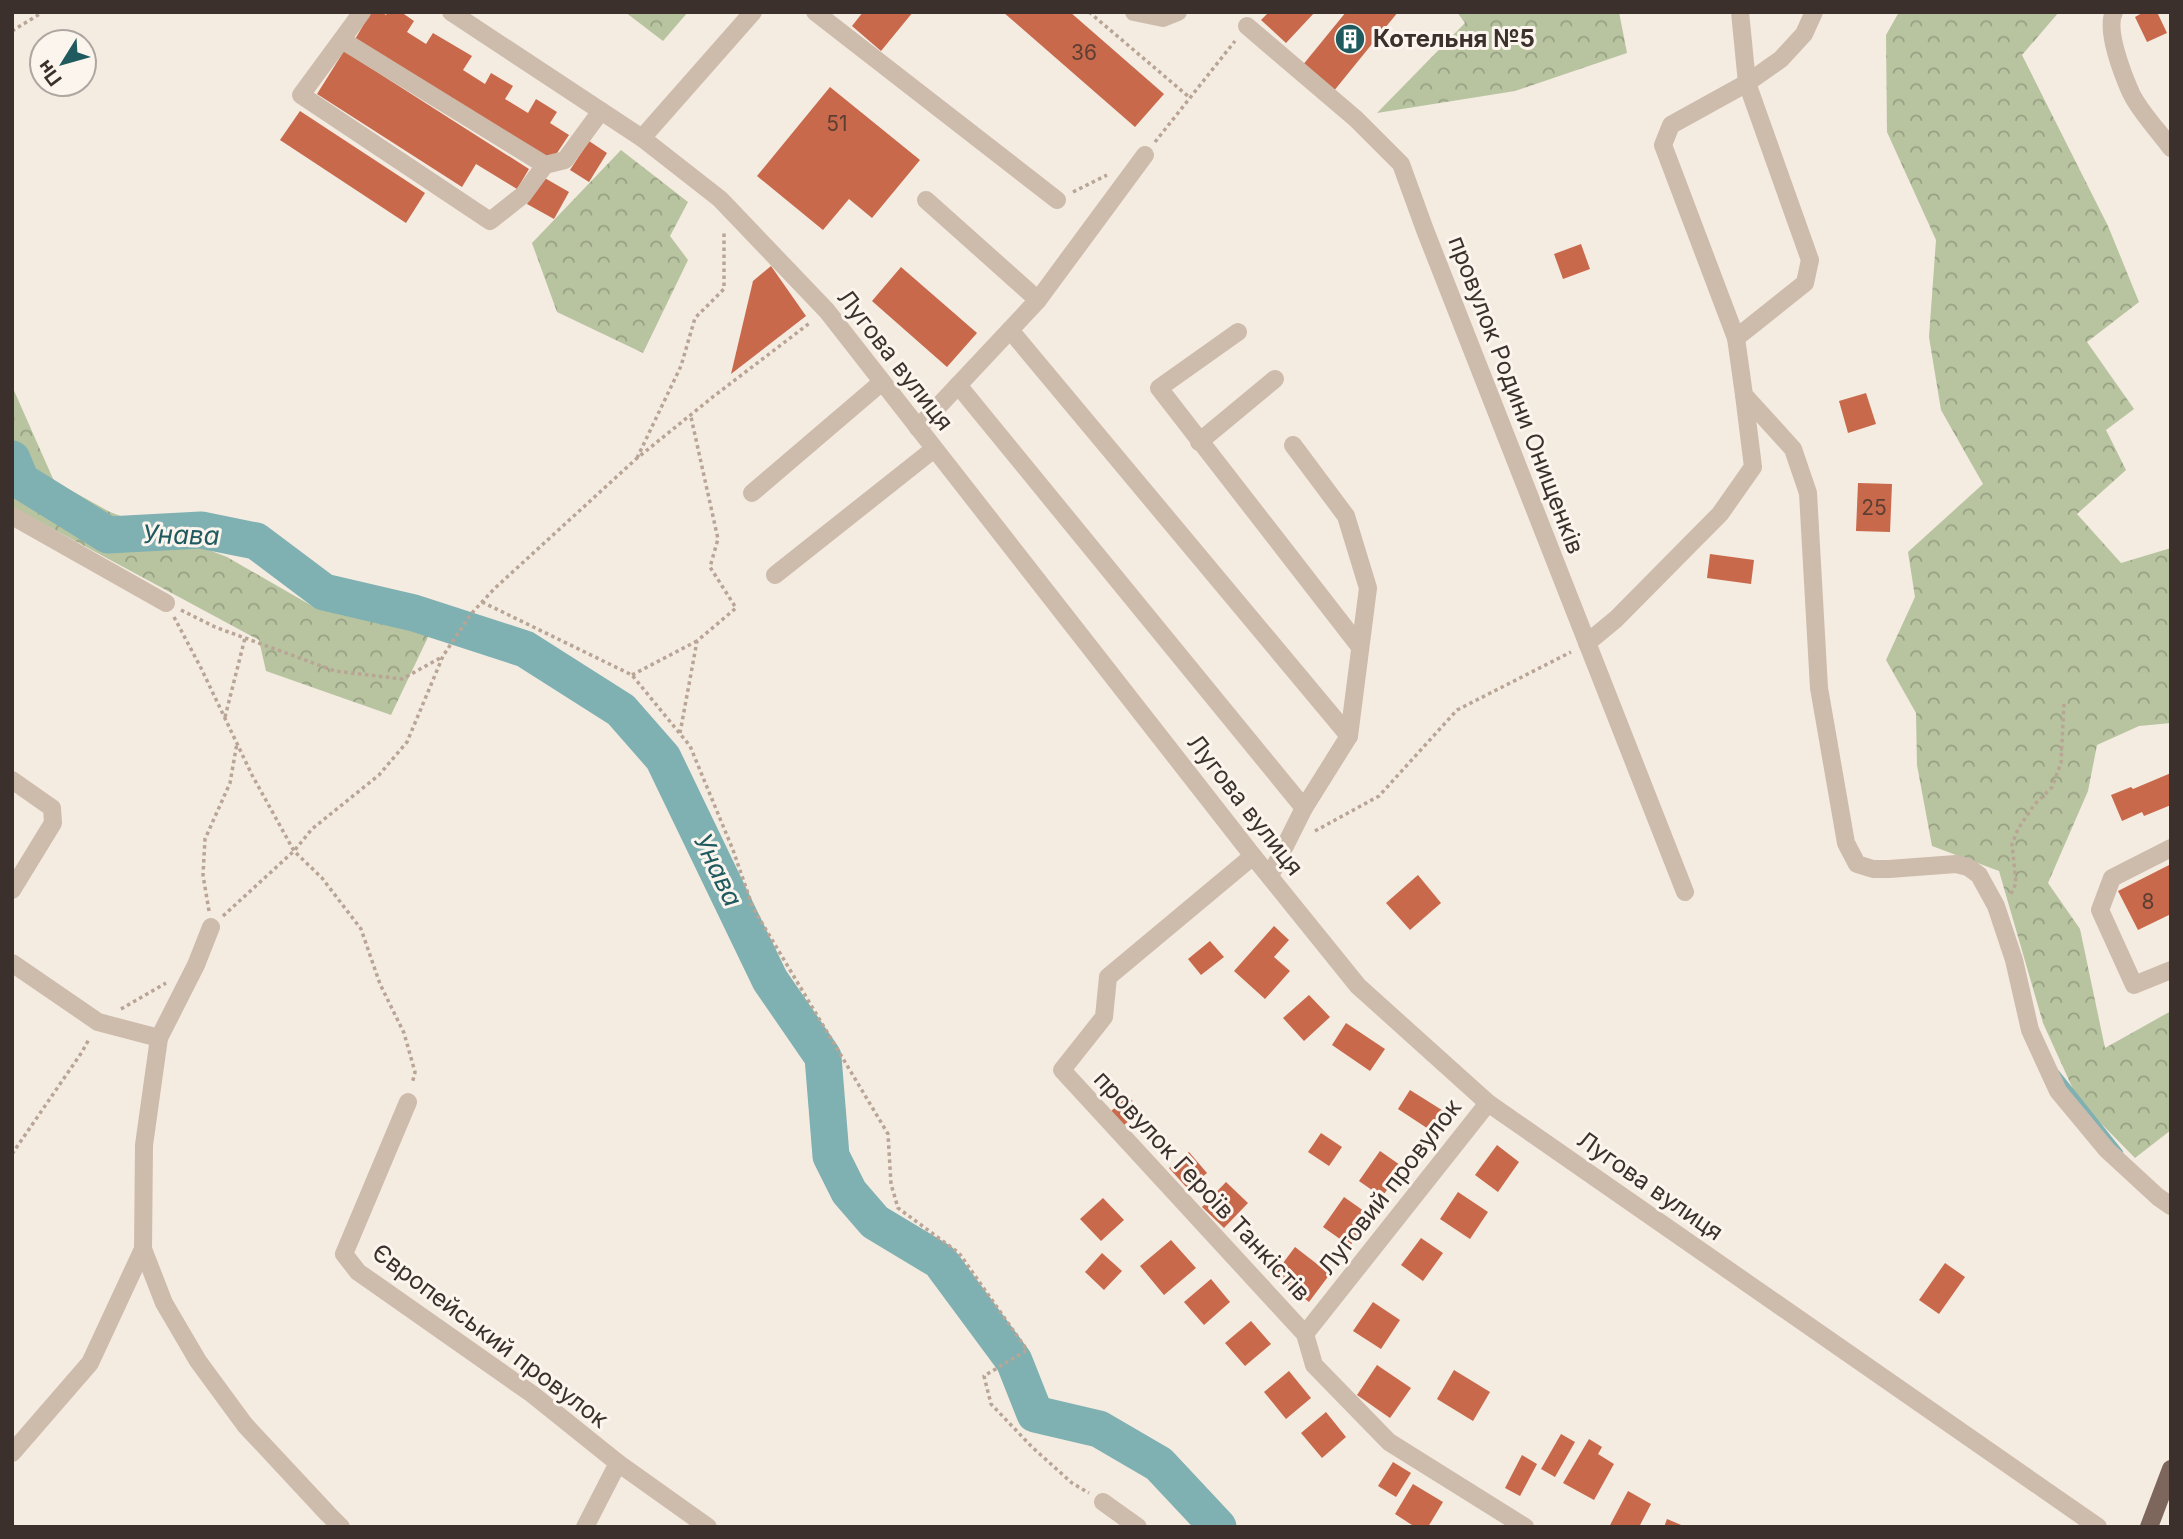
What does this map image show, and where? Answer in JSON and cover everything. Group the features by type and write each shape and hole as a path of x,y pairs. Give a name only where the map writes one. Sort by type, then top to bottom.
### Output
{"main road":[{"path":"2149,1527 2171,1469"}],"street":[{"path":"362,12 301,95 489,221 523,195 545,165 565,160 601,111"},
{"name":"Лугова вулиця","path":"452,12 642,138 720,199 827,311 1253,856 1358,986 1488,1103 2098,1527"},
{"path":"642,138 753,12"},
{"path":"815,12 1057,200"},
{"path":"1134,12 1163,18 1178,12"},
{"path":"1736,338 1805,283 1810,260 1747,83 1740,12"},
{"path":"1587,643 1616,619 1720,514 1753,467 1736,338 1662,145 1671,125 1747,83 1781,59 1804,34 1814,12"},
{"path":"2114,12 2111,18 2113,42 2132,94 2171,148"},
{"name":"провулок Родини Онищенків","path":"1248,26 1356,119 1401,164 1685,892"},
{"path":"342,40 545,165"},
{"path":"918,428 1038,300 1145,155"},
{"path":"926,200 1038,300"},
{"path":"1010,330 1349,736"},
{"path":"1238,332 1159,388 1360,646"},
{"path":"1199,442 1275,379"},
{"path":"752,493 882,382"},
{"path":"958,385 1304,808"},
{"path":"1744,395 1793,449 1808,493 1819,688 1846,843 1857,863 1873,869 1956,864 1968,867 1979,875 1996,906 2014,960 2029,1030 2058,1091 2107,1150 2171,1206"},
{"path":"1270,876 1304,808 1349,736 1368,588 1346,516 1293,445"},
{"path":"775,575 934,449"},
{"path":"12,516 166,603"},
{"path":"12,780 52,808 53,823 12,890"},
{"path":"2171,848 2112,878 2100,910 2134,985 2171,970"},
{"name":"провулок Героїв Танкістів","path":"1253,856 1108,977 1104,1017 1062,1070 1305,1334 1314,1365 1388,1442 1525,1527"},
{"path":"211,927 196,965 159,1038 144,1145 143,1249 164,1303 198,1361 245,1425 341,1527"},
{"path":"12,963 98,1022 159,1038"},
{"name":"Європейський провулок","path":"408,1102 344,1254 358,1272 532,1394 618,1463 708,1527"},
{"name":"Луговий провулок","path":"1305,1334 1488,1103"},
{"path":"12,1452 90,1363 143,1249"},
{"path":"585,1527 618,1463"},
{"path":"1103,1502 1138,1527"}],"path":[{"path":"12,31 43,12"},
{"path":"1089,12 1189,97"},
{"path":"1145,155 1248,26"},
{"path":"1057,200 1112,172"},
{"path":"636,459 681,366 695,317 724,289 724,228"},
{"path":"211,927 294,851 312,829 379,775 407,742 443,656 482,602 636,459 827,311"},
{"path":"632,675 697,641 736,608 710,567 718,538 691,417"},
{"path":"482,602 632,675 690,746 733,850 753,908 888,1134 891,1184 898,1208 959,1253 1027,1350 984,1376 991,1404 1032,1447 1072,1483 1103,1502"},
{"path":"166,603 215,627 335,671 402,679 443,656"},
{"path":"166,603 201,668 252,775 294,851 322,878 360,929 380,984 404,1032 415,1072 408,1102"},
{"path":"225,718 245,638"},
{"path":"680,733 697,641"},
{"path":"1285,847 1379,796 1457,710 1587,643"},
{"path":"1996,906 2010,895 2016,883 2012,844 2018,829 2034,805 2052,787 2061,763 2064,704"},
{"path":"211,927 204,875 205,839 230,783 237,742"},
{"path":"12,1154 82,1052 98,1022 196,965"}],"green space":[{"path":"625,12 688,12 663,41"},
{"path":"1457,12 1619,12 1627,53 1515,91 1377,113 1465,23"},
{"path":"1899,12 2059,12 2022,55 2108,226 2139,302 2087,342 2134,409 2106,430 2126,470 2077,514 2121,563 2171,548 2171,723 2139,726 2097,745 2088,791 2048,883 2080,929 2105,1048 2171,1011 2171,1130 2135,1158 2078,1100 2043,1023 1999,871 1932,846 1917,765 1916,713 1886,660 1915,597 1908,552 1983,484 1941,410 1929,337 1936,240 1887,132 1886,35"},
{"path":"621,150 688,202 670,236 688,260 643,353 557,312 532,243"},
{"path":"12,386 54,481 110,512 227,557 314,607 429,635 391,715 266,671 259,640 12,507"}],"building":[{"path":"371,12 386,15 388,12 401,12 414,21 407,32 426,44 433,33 472,56 463,70 485,84 491,73 513,86 505,99 528,113 536,99 557,112 550,123 569,135 551,162 354,41"},
{"path":"863,12 913,12 881,51 852,26"},
{"path":"1003,12 1070,12 1164,94 1135,127"},
{"path":"1269,12 1315,12 1286,43 1261,20"},
{"name":"Котельня №5","path":"1346,12 1398,12 1333,92 1302,66"},
{"path":"2144,12 2157,12 2167,33 2147,42 2135,17"},
{"path":"344,51 529,169 517,189 476,164 462,187 317,94"},
{"path":"830,87 920,160 872,218 849,199 823,230 757,176"},
{"path":"300,111 425,193 406,223 280,140"},
{"path":"589,141 607,153 589,182 570,170"},
{"path":"543,177 569,192 554,219 527,204"},
{"path":"1581,244 1590,269 1563,279 1554,254"},
{"path":"771,266 806,316 731,374 753,281"},
{"path":"901,267 977,333 947,367 872,301"},
{"path":"1866,393 1876,424 1848,433 1839,401"},
{"path":"1858,483 1892,484 1890,532 1856,531"},
{"path":"1710,554 1754,560 1751,584 1707,578"},
{"path":"2171,773 2171,805 2144,816 2142,812 2122,821 2111,795"},
{"path":"2171,864 2171,914 2138,930 2118,891"},
{"path":"1418,875 1441,903 1410,930 1386,903"},
{"path":"1274,926 1289,940 1274,957 1290,971 1265,999 1234,971"},
{"path":"1210,941 1224,957 1201,975 1188,959"},
{"path":"1309,995 1330,1017 1304,1041 1283,1018"},
{"path":"1346,1023 1385,1049 1370,1071 1332,1045"},
{"path":"1410,1090 1445,1112 1433,1132 1398,1109"},
{"path":"1128,1096 1141,1110 1123,1126 1110,1112"},
{"path":"1321,1133 1342,1147 1329,1166 1308,1152"},
{"path":"1497,1145 1519,1162 1498,1192 1475,1175"},
{"path":"1380,1151 1403,1167 1382,1197 1359,1181"},
{"path":"1189,1152 1207,1173 1188,1189 1169,1168"},
{"path":"1226,1182 1248,1203 1224,1228 1202,1207"},
{"path":"1458,1192 1488,1212 1470,1239 1440,1219"},
{"path":"1344,1197 1371,1216 1350,1246 1323,1227"},
{"path":"1103,1198 1124,1220 1101,1241 1080,1219"},
{"path":"1421,1238 1443,1253 1423,1281 1401,1265"},
{"path":"1171,1240 1196,1268 1164,1295 1140,1266"},
{"path":"1295,1247 1330,1274 1309,1302 1274,1275"},
{"path":"1102,1253 1122,1271 1104,1290 1085,1272"},
{"path":"1945,1263 1965,1277 1939,1314 1919,1300"},
{"path":"1211,1279 1230,1302 1204,1325 1184,1302"},
{"path":"1373,1302 1400,1320 1381,1349 1353,1331"},
{"path":"1251,1321 1271,1344 1245,1366 1225,1343"},
{"path":"1377,1365 1411,1388 1390,1418 1357,1395"},
{"path":"1454,1370 1490,1392 1473,1421 1437,1399"},
{"path":"1289,1371 1311,1398 1286,1419 1264,1392"},
{"path":"1326,1412 1346,1437 1322,1458 1301,1433"},
{"path":"1561,1434 1575,1442 1555,1477 1541,1469"},
{"path":"1589,1439 1602,1447 1598,1454 1614,1464 1594,1500 1563,1483"},
{"path":"1522,1455 1537,1464 1520,1496 1505,1488"},
{"path":"1393,1462 1411,1473 1396,1497 1378,1486"},
{"path":"1413,1484 1443,1502 1428,1527 1415,1527 1395,1514"},
{"path":"1628,1491 1651,1504 1639,1527 1609,1527"},
{"path":"1667,1519 1686,1527 1664,1527"}],"waterway":[{"name":"Унава","path":"12,459 21,481 108,535 201,530 256,541 324,592 414,613 525,649 621,710 663,758 770,980 823,1057 831,1156 849,1192 875,1222 940,1261 1014,1361 1035,1414 1099,1429 1159,1464 1218,1527"},
{"path":"2057,1073 2120,1152"}],"place":[{"name":"Котельня №5","path":"1350,39"}]}
